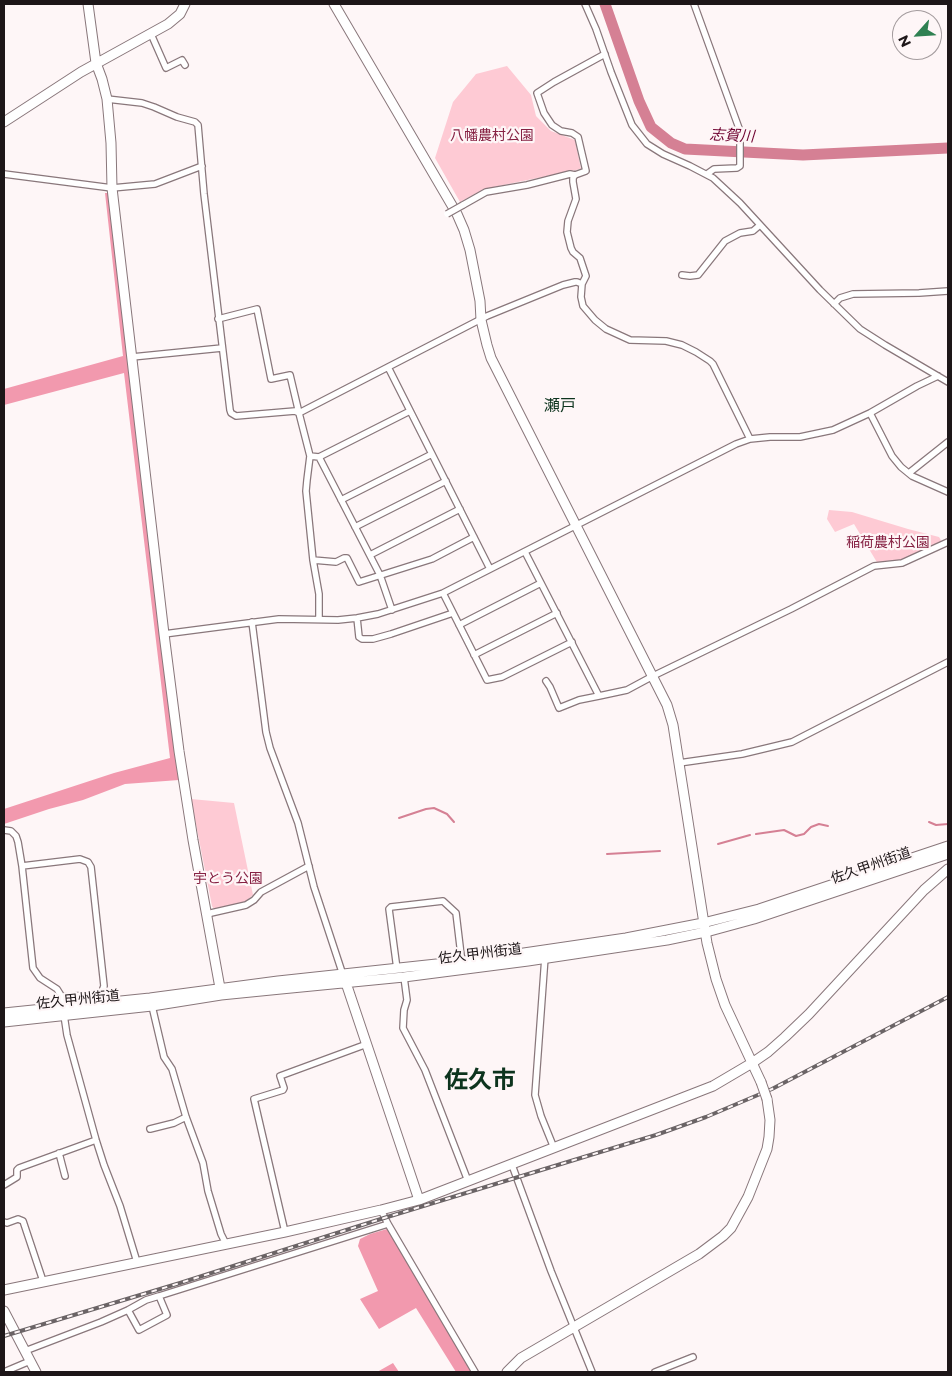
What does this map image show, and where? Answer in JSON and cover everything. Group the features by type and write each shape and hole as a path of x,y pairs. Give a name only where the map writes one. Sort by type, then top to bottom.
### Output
{"street":[{"path":"88,4 96,63 107,99 111,143 112,188 164,634 188,815 220,988"},
{"path":"4,122 62,83 168,24 178,17 185,4"},
{"path":"334,4 457,214 470,250 480,301 481,320 491,358 577,525 671,715 704,928 720,992 727,1012 767,1099 770,1120 767,1149 748,1197 731,1228 723,1236 698,1254 521,1358 507,1372"},
{"path":"586,4 632,124 647,144 663,154 707,174 740,203 856,325 869,336 948,382"},
{"path":"694,4 740,131 740,166 737,168 714,169 707,174"},
{"path":"151,34 166,68 182,60 185,65"},
{"path":"447,214 482,194 496,189 526,185 586,171 578,137 572,133 561,131 552,125 544,113 537,93 605,54"},
{"path":"107,99 142,103 177,117 196,122 218,319 230,410 233,415 295,411 300,413 487,316 563,285 575,282 582,284"},
{"path":"4,174 112,188 155,184 202,166"},
{"path":"575,174 573,182 576,199 568,221 567,232 571,248 580,258 586,276 582,284 581,297 583,306 606,329 630,340 666,341 682,345 710,361 750,439"},
{"path":"682,275 698,275 725,241 740,233 753,231 760,225"},
{"path":"834,304 843,297 853,294 919,294 948,291"},
{"path":"218,319 257,309 271,379 290,375 310,456 306,485 313,560 319,594 319,619"},
{"path":"132,356 222,348"},
{"path":"388,367 490,569"},
{"path":"164,634 279,619 338,620 372,616 392,610 443,593 731,446 750,439 800,437 833,430 870,413 938,376"},
{"path":"310,456 319,457 410,411"},
{"path":"870,413 895,460 909,473 948,492"},
{"path":"909,473 948,442"},
{"path":"341,500 432,454"},
{"path":"319,457 370,554 380,575 392,610"},
{"path":"355,527 446,481"},
{"path":"370,554 460,508"},
{"path":"313,560 336,562 347,558 360,582 432,558 474,537"},
{"path":"546,681 559,708 579,700 627,690 874,566 902,563 948,542"},
{"path":"525,552 599,696"},
{"path":"459,625 541,583"},
{"path":"443,593 487,680 502,677 572,642"},
{"path":"357,618 359,637 362,639 373,639 453,613"},
{"path":"474,655 557,613"},
{"path":"252,622 265,724 270,748 298,823 319,903 419,1200"},
{"path":"679,763 742,754 792,742 948,662"},
{"path":"4,830 16,836 18,842 33,968 40,978 56,989 62,996 67,1035 96,1140 120,1206 137,1262"},
{"name":"佐久甲州街道","path":"704,928 948,846"},
{"name":"佐久甲州街道","path":"4,1022 64,1011 220,988 345,979 404,977 463,966 545,955 626,938 704,928 777,912 948,854"},
{"path":"22,866 80,859 88,862 91,867 104,986 98,994 62,996"},
{"path":"4,1290 285,1232 419,1200 713,1086 752,1063 777,1044 809,1014 938,877 948,864"},
{"path":"208,915 246,906 261,892 309,866"},
{"path":"938,877 948,869"},
{"path":"397,969 389,909 392,907 443,901 456,913 463,966"},
{"path":"545,955 535,1095 539,1111 554,1148"},
{"name":"佐久甲州街道","path":"4,1013 152,1006 345,979 397,969 463,966"},
{"path":"404,977 407,1000 404,1010 403,1028 425,1070 468,1181"},
{"path":"152,1006 164,1057 172,1069 186,1117 203,1163 208,1191 221,1234 226,1244"},
{"path":"285,1232 254,1099 283,1090 280,1076 367,1044"},
{"path":"150,1129 174,1123 186,1117"},
{"path":"4,1186 17,1177 17,1170 19,1168 96,1140"},
{"path":"59,1153 65,1176"},
{"path":"512,1164 573,1327 592,1372"},
{"path":"381,1210 476,1372"},
{"path":"4,1222 23,1221 43,1282"},
{"path":"24,1351 128,1310 146,1300 388,1224"},
{"path":"128,1310 139,1330 167,1315 158,1296"},
{"path":"4,1311 36,1372"},
{"path":"655,1372 693,1357"},
{"path":"4,1372 30,1360"}],"green space":[{"name":"八幡農村公園","path":"507,66 531,95 536,116 551,131 575,140 581,169 484,189 460,202 435,158 453,102 476,74"},
{"name":"稲荷農村公園","path":"829,510 852,512 939,537 942,542 902,561 878,564 854,524 835,532 827,519"},
{"name":"宇とう公園","path":"191,799 234,803 253,895 245,902 214,909 212,906"}],"shaded area":[{"path":"105,193 110,193 179,780 125,784 83,800 4,824 4,809 114,773 170,758 124,373 4,405 4,389 123,356"},
{"path":"387,1229 473,1372 456,1372 416,1308 379,1329 360,1299 378,1291 358,1246 360,1239"},
{"path":"393,1363 399,1372 377,1372"}],"waterway":[{"name":"志賀川","path":"605,4 639,101 651,127 671,143 685,149 803,155 948,148"},
{"path":"399,818 434,808 447,814 454,822"},
{"path":"929,822 936,825 948,824"},
{"path":"756,834 784,830 796,836 804,834 811,827 819,824 828,826"},
{"path":"718,844 750,835"},
{"path":"607,854 660,851"}],"railway":[{"path":"4,1336 656,1135 706,1117 772,1089 948,997"}],"district":[{"name":"瀬戸","path":"560,406"},
{"name":"佐久市","path":"480,1081"}]}
